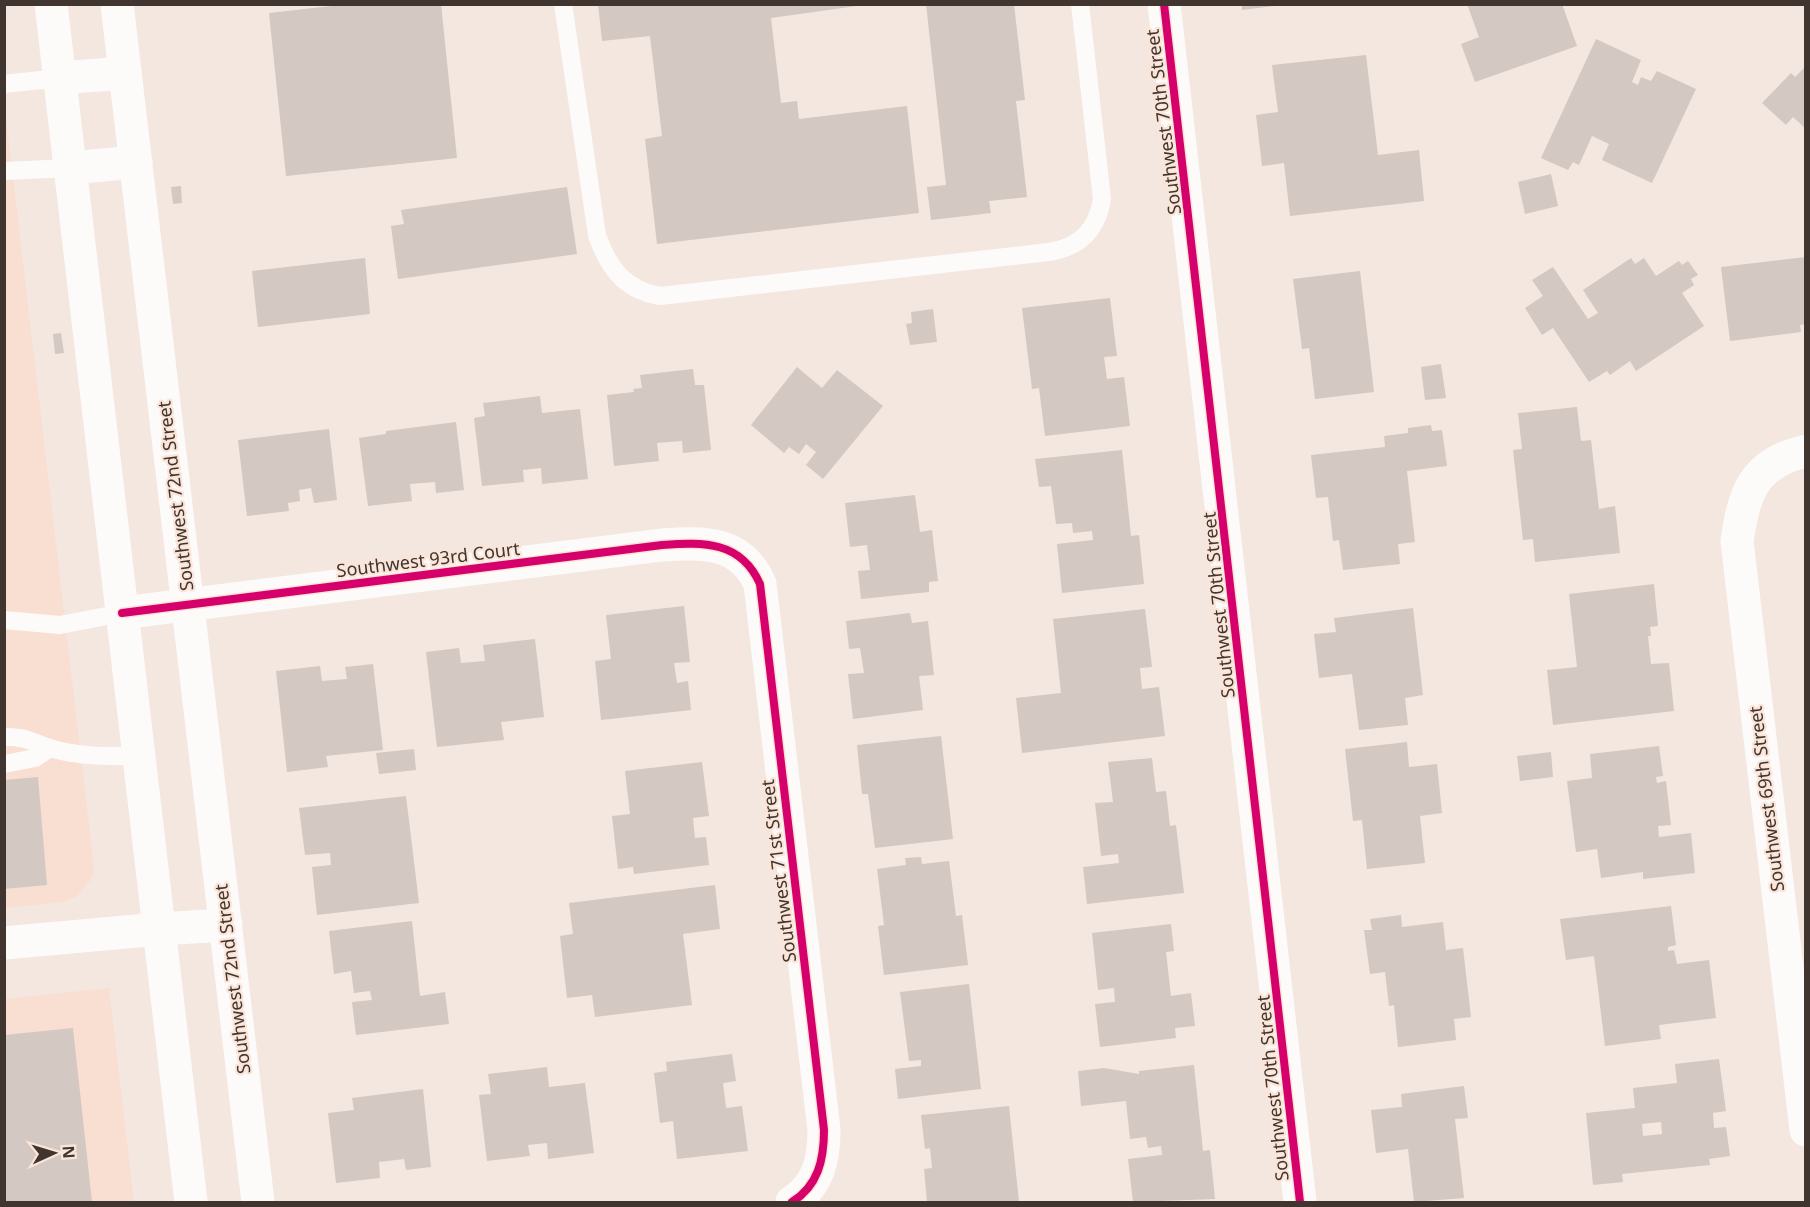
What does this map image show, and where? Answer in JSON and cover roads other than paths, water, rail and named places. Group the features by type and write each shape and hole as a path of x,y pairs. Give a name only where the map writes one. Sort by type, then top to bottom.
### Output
{"street":[{"path":"51,4 191,1203"},
{"name":"Southwest 72nd Street","path":"117,4 258,1203"},
{"name":"Southwest 70th Street","path":"1164,4 1300,1203"},
{"path":"60,78 125,72"},
{"path":"70,168 136,162"},
{"name":"Southwest 69th Street","path":"1806,451 1779,460 1760,473 1745,498 1737,541 1806,1130"},
{"name":"Southwest 93rd Court","path":"122,613 662,545 699,544 737,554"},
{"name":"Southwest 71st Street","path":"737,554 753,568 760,584 824,1130 822,1161 800,1196"},
{"path":"4,943 226,925"}],"lane":[{"path":"563,4 597,235 604,256 616,274 638,290 660,296 1049,252 1078,243 1093,228 1100,213 1101,199 1080,4"},
{"path":"4,84 60,78"},
{"path":"4,171 70,168"},
{"path":"4,620 60,625 122,613"},
{"path":"4,737 22,736 50,748 93,756 139,756"},
{"path":"4,764 35,758 50,748"}]}
